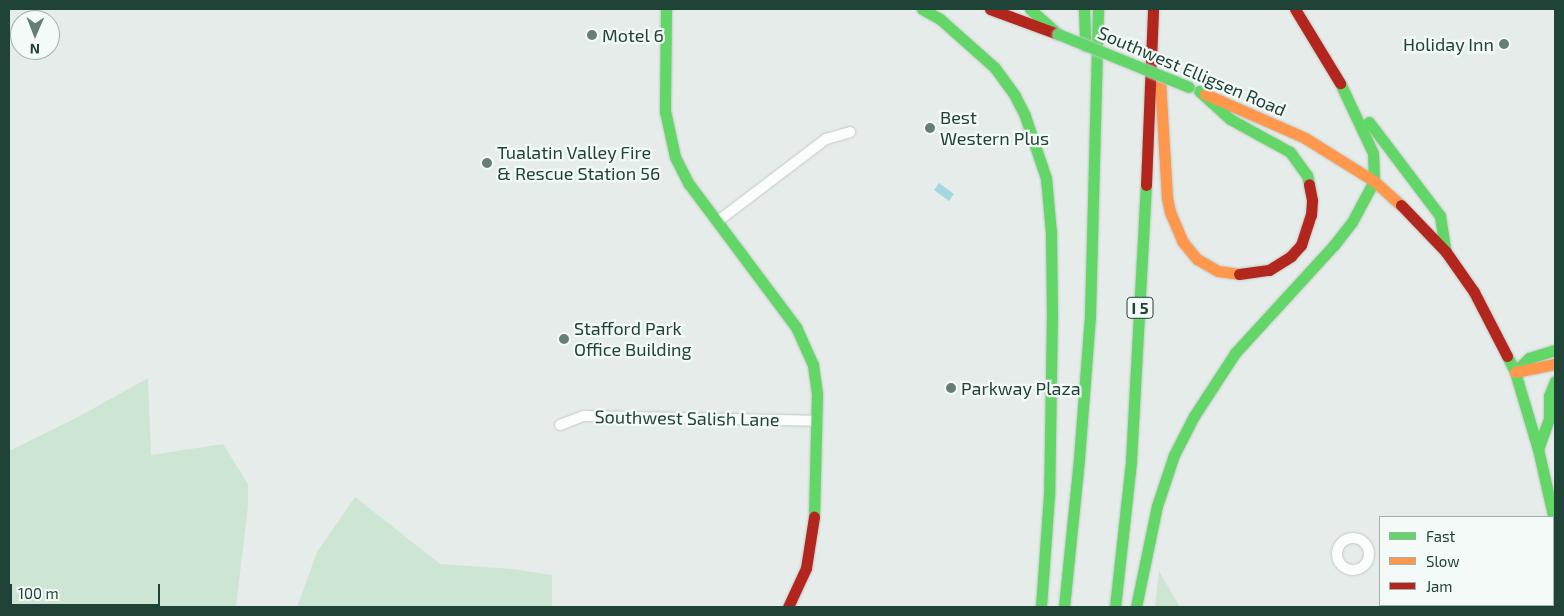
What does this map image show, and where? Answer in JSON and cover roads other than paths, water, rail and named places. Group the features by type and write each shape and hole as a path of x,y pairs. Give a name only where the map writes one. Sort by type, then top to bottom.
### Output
{"main road":[{"path":"666,9 665,111 670,142 675,157 689,184 796,327 806,345 816,378 814,526 806,568 788,607"},
{"path":"922,9 951,28 995,68 1025,116 1046,178 1051,233 1052,313 1049,495 1041,607"},
{"name":"Southwest Elligsen Road","path":"990,9 1058,34 1194,89 1305,138 1374,181 1417,220 1446,252 1474,292 1515,372 1538,449 1553,516"},
{"path":"1030,9 1058,34"},
{"path":"1084,9 1086,91 1093,175"},
{"path":"1064,607 1087,358 1098,9"},
{"name":"I 5","path":"1154,9 1167,198 1176,226 1188,250 1206,265 1229,274 1243,275 1268,270 1291,256 1301,245 1306,234 1311,215 1312,200 1306,175 1290,152 1264,136 1230,120 1194,89"},
{"name":"I 5","path":"1115,607 1131,461 1142,275 1154,9"},
{"path":"1136,607 1157,506 1174,455 1194,416 1235,353 1334,245 1352,222 1374,181 1373,153 1342,87 1295,9"},
{"path":"1342,87 1355,101 1391,154 1440,216 1446,252"},
{"path":"1515,372 1530,358 1555,350"},
{"path":"1515,372 1555,364"},
{"path":"1538,449 1549,419 1548,396 1555,381"}],"street":[{"path":"718,221 826,139 850,132"},
{"name":"Southwest Salish Lane","path":"560,426 584,416 816,421"},
{"path":"1369,554 1379,553"}],"water":[{"path":"939,183 954,194 949,201 934,190"}],"place":[{"name":"Motel 6","path":"592,35"},
{"name":"Holiday Inn","path":"1504,44"},
{"name":"Best Western Plus","path":"930,128"},
{"name":"Tualatin Valley Fire & Rescue Station 56","path":"487,163"},
{"name":"Stafford Park Office Building","path":"564,339"},
{"name":"Parkway Plaza","path":"951,388"}]}
